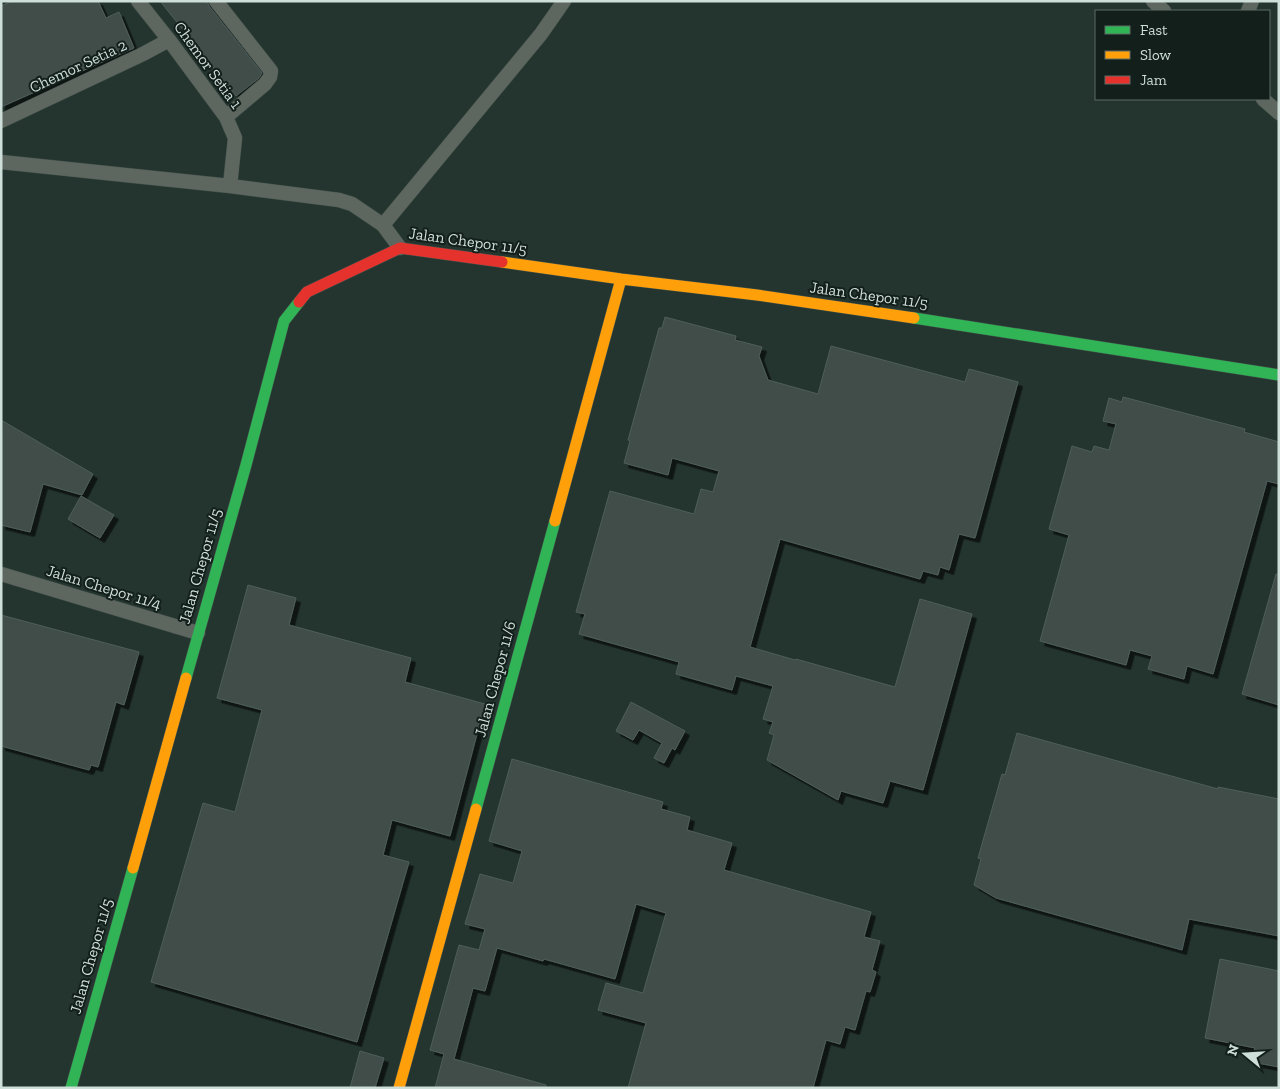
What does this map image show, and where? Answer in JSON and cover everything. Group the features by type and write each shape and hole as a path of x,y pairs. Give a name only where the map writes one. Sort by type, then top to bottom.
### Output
{"street":[{"name":"Chemor Setia 1","path":"138,1 226,117 235,138 230,186"},
{"path":"216,1 271,71 270,77 265,84 226,117"},
{"path":"383,225 541,34 564,1"},
{"path":"1153,1 1163,10"},
{"name":"Chemor Setia 2","path":"1,121 169,40"},
{"path":"1264,100 1279,113"},
{"path":"1,162 230,186 340,200 352,204 383,225 400,248"},
{"name":"Jalan Chepor 11/5","path":"71,1088 246,465 284,321 307,292 400,248 621,279 757,295 1279,375"},
{"name":"Jalan Chepor 11/6","path":"399,1088 621,279"},
{"name":"Jalan Chepor 11/4","path":"1,574 198,633"}],"building":[{"path":"12,1 98,1 106,18 119,12 134,48 1,107 1,6"},
{"path":"160,1 207,1 262,73 259,78 236,96"},
{"path":"665,317 736,336 735,340 762,347 759,356 768,380 818,394 831,346 965,382 969,369 1018,382 975,538 959,534 949,570 940,567 938,575 923,571 920,579 780,539 750,647 895,687 920,599 972,614 923,790 890,781 883,803 841,791 838,800 767,760 774,735 769,733 773,722 763,719 773,686 736,676 732,690 676,674 679,662 579,634 585,614 576,612 610,491 694,514 701,489 713,492 719,471 672,458 668,475 624,463 630,441 628,440 659,328 662,328"},
{"path":"1123,397 1245,429 1244,432 1279,442 1279,484 1267,481 1213,674 1187,666 1184,679 1148,669 1152,656 1130,650 1126,665 1040,641 1069,535 1049,529 1072,446 1092,452 1094,446 1109,450 1116,424 1103,421 1109,398 1122,402"},
{"path":"1,420 93,474 82,495 43,484 30,532 1,525"},
{"path":"81,496 114,515 100,538 68,519"},
{"path":"1276,574 1279,574 1279,705 1242,694"},
{"path":"248,585 296,598 289,625 411,658 405,682 485,704 450,836 392,820 383,855 409,862 357,1042 151,982 203,803 235,812 262,710 217,698"},
{"path":"1,615 139,652 124,705 116,702 98,767 91,765 89,770 1,746"},
{"path":"631,702 685,731 675,750 672,748 664,763 654,758 662,743 639,730 633,740 616,731"},
{"path":"1017,733 1218,789 1218,787 1279,799 1279,936 1189,919 1182,950 996,898 974,885 981,859 978,858 1002,774 1005,775"},
{"path":"512,759 663,802 661,809 690,817 687,830 732,843 724,870 871,912 864,937 880,941 872,970 876,972 870,992 866,991 855,1030 845,1027 840,1044 826,1040 813,1088 628,1088 646,1023 598,1010 606,983 643,993 666,913 636,904 615,979 497,948 485,991 473,988 454,1059 546,1085 546,1088 435,1088 444,1054 430,1050 459,945 479,950 485,929 465,924 480,874 513,883 522,851 489,841"},
{"path":"1220,959 1279,971 1279,1067 1252,1062 1255,1048 1205,1038"},
{"path":"360,1051 384,1058 375,1088 350,1088"}],"traffic: fast":[{"path":"186,678 284,321 299,302"},
{"path":"914,318 1279,375"},
{"path":"476,809 555,521"},
{"path":"71,1088 133,868"}],"traffic: slow":[{"path":"502,262 621,279 757,295 914,318"},
{"path":"555,521 621,279"},
{"path":"133,868 186,678"},
{"path":"399,1088 476,809"}],"traffic: jam":[{"path":"299,302 307,292 400,248 502,262"}]}
